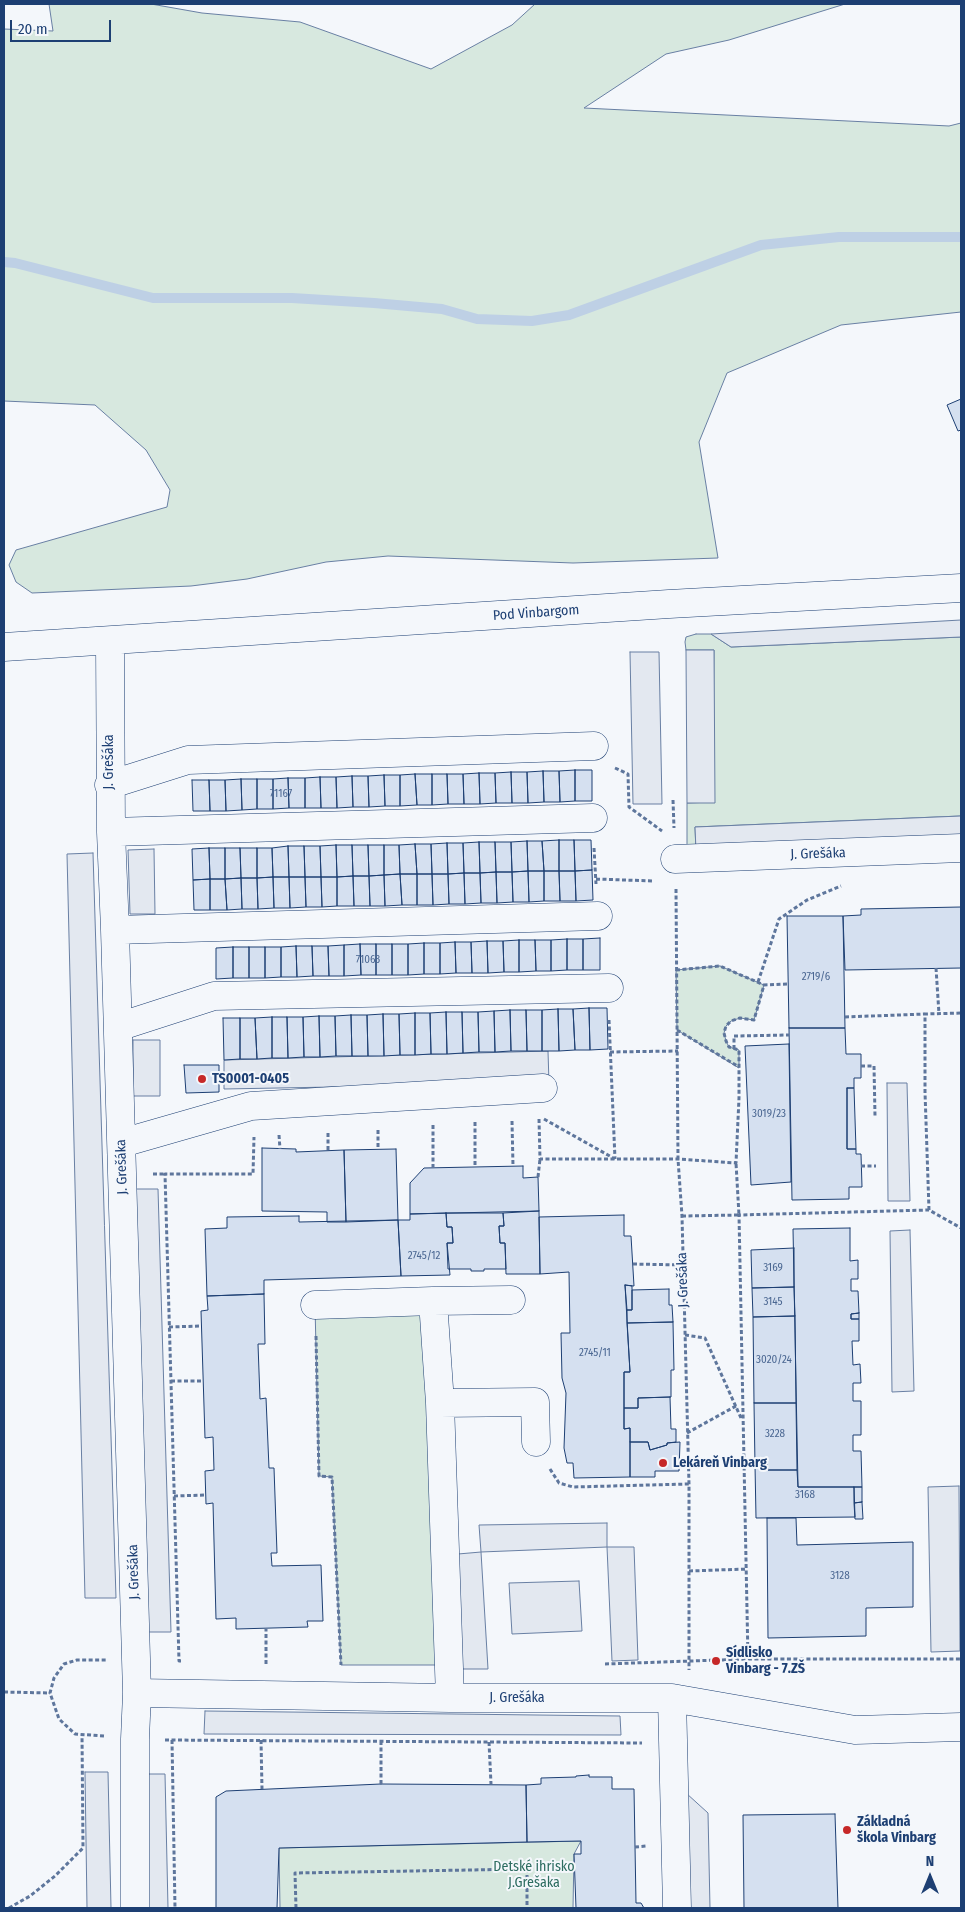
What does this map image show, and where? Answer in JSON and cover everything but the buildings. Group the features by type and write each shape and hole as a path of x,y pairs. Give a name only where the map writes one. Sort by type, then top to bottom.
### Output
{"street":[{"name":"Pod Vinbargom","path":"4,647 669,604 961,588"},
{"name":"J. Grešáka","path":"110,641 110,832 122,1143 137,1693 135,1739 136,1908"},
{"path":"109,785 188,760 602,756"},
{"path":"110,832 593,818"},
{"name":"J. Grešáka","path":"675,860 961,848"},
{"path":"115,930 598,916"},
{"path":"118,1027 214,996 609,988"},
{"path":"122,1143 252,1106 543,1088"},
{"path":"315,1306 511,1300"},
{"path":"433,1301 440,1403 450,1698"},
{"path":"440,1403 535,1402 542,1451"},
{"name":"J. Grešáka","path":"137,1693 680,1700 855,1730 960,1722"},
{"path":"677,1908 672,1741 680,1700"}],"path":[{"path":"596,880 675,860 629,807 628,774 602,756"},
{"name":"J. Grešáka","path":"673,800 678,1051 678,1159 682,1216 689,1484 689,1662 680,1700"},
{"path":"758,982 779,919 807,900 847,883"},
{"path":"676,970 720,966 764,985 788,984"},
{"path":"936,968 939,1014"},
{"path":"748,1659 740,1215 736,1163 739,1050 729,1047 724,1033 726,1026 731,1021 740,1018 754,1020 764,985"},
{"path":"845,1017 961,1013"},
{"path":"925,1014 925,1092 929,1210"},
{"path":"677,1030 739,1068"},
{"path":"734,1048 734,1036 789,1034"},
{"path":"610,1052 678,1051"},
{"path":"861,1066 874,1066 874,1116"},
{"path":"512,1117 513,1166"},
{"path":"530,1117 539,1117 615,1159"},
{"path":"538,1177 540,1159 539,1117"},
{"path":"475,1119 475,1167"},
{"path":"433,1120 433,1169"},
{"path":"378,1122 378,1149"},
{"path":"328,1124 328,1152"},
{"path":"279,1129 280,1149"},
{"path":"189,1661 179,1661 165,1174 253,1174 254,1134"},
{"path":"540,1159 678,1159 736,1163"},
{"path":"861,1166 876,1166"},
{"path":"682,1216 929,1210 961,1228"},
{"path":"633,1264 683,1265"},
{"path":"315,1306 319,1476 332,1477 341,1656 341,1666 332,1665"},
{"path":"169,1327 201,1326"},
{"path":"685,1335 705,1338 743,1421"},
{"path":"171,1381 203,1380"},
{"path":"688,1433 736,1406"},
{"path":"542,1451 559,1483 573,1487 689,1484"},
{"path":"174,1496 206,1495"},
{"path":"689,1571 746,1569"},
{"path":"266,1628 266,1664"},
{"path":"689,1662 748,1659 961,1659"},
{"path":"75,1734 59,1719 50,1693 54,1678 64,1664 77,1660"},
{"path":"256,1664 275,1664"},
{"path":"4,1692 50,1693"},
{"path":"9,1908 30,1896 83,1848 82,1734"},
{"path":"135,1739 662,1743 672,1741"},
{"path":"172,1740 175,1908"},
{"path":"261,1740 262,1789"},
{"path":"381,1741 381,1784"},
{"path":"489,1742 491,1784"},
{"path":"296,1908 295,1873 527,1869 527,1908"}],"green space":[{"path":"49,4 151,4 202,13 300,22 431,69 512,25 535,4 845,4 729,40 666,54 584,108 949,126 961,123 961,312 841,325 727,373 699,442 718,558 573,563 388,556 326,562 247,579 191,586 32,593 16,582 9,565 16,550 167,507 170,490 146,450 95,405 4,401 4,29 53,31"},
{"path":"696,634 711,634 731,647 961,637 961,816 695,827 696,851 687,851 687,803 713,802 714,650 686,650 686,637"},
{"path":"720,966 764,985 754,1020 740,1018 731,1021 726,1026 724,1033 729,1047 739,1050 739,1068 677,1030 676,970"},
{"path":"433,1301 450,1665 341,1665 332,1477 319,1476 315,1306"},
{"name":"Detské ihrisko J.Grešaka","path":"581,1841 574,1854 573,1908 280,1908 279,1848"}],"shaded area":[{"path":"961,620 961,637 731,647 711,634"},
{"path":"686,650 714,650 715,803 687,803"},
{"path":"630,652 659,652 662,804 633,804"},
{"path":"961,816 961,839 696,851 695,827"},
{"path":"154,849 155,914 130,914 128,850"},
{"path":"93,853 116,1598 85,1598 67,854"},
{"path":"133,1040 160,1040 160,1096 133,1096"},
{"path":"548,1051 549,1083 224,1089 224,1060"},
{"path":"887,1083 907,1083 910,1201 888,1201"},
{"path":"134,1189 158,1189 171,1632 148,1632"},
{"path":"910,1230 914,1391 892,1392 890,1231"},
{"path":"959,1486 960,1651 931,1652 928,1487"},
{"path":"607,1523 607,1547 481,1552 479,1525"},
{"path":"607,1547 634,1547 638,1660 612,1661"},
{"path":"481,1552 488,1669 462,1669 458,1554"},
{"path":"579,1581 582,1631 512,1634 509,1583"},
{"path":"205,1711 620,1716 621,1735 204,1734"},
{"path":"85,1772 108,1772 111,1908 87,1908"},
{"path":"141,1774 165,1774 168,1908 145,1908"},
{"path":"686,1793 708,1813 710,1908 687,1908"}],"waterway":[{"path":"4,262 15,263 153,298 292,298 442,309 477,319 532,321 569,315 761,245 839,237 961,237"}],"place":[{"name":"TS0001-0405","path":"202,1079"},
{"name":"Lekáreň Vinbarg","path":"663,1463"},
{"name":"Sídlisko Vinbarg - 7.ZŠ","path":"716,1661"},
{"name":"Základná škola Vinbarg","path":"847,1830"}]}
